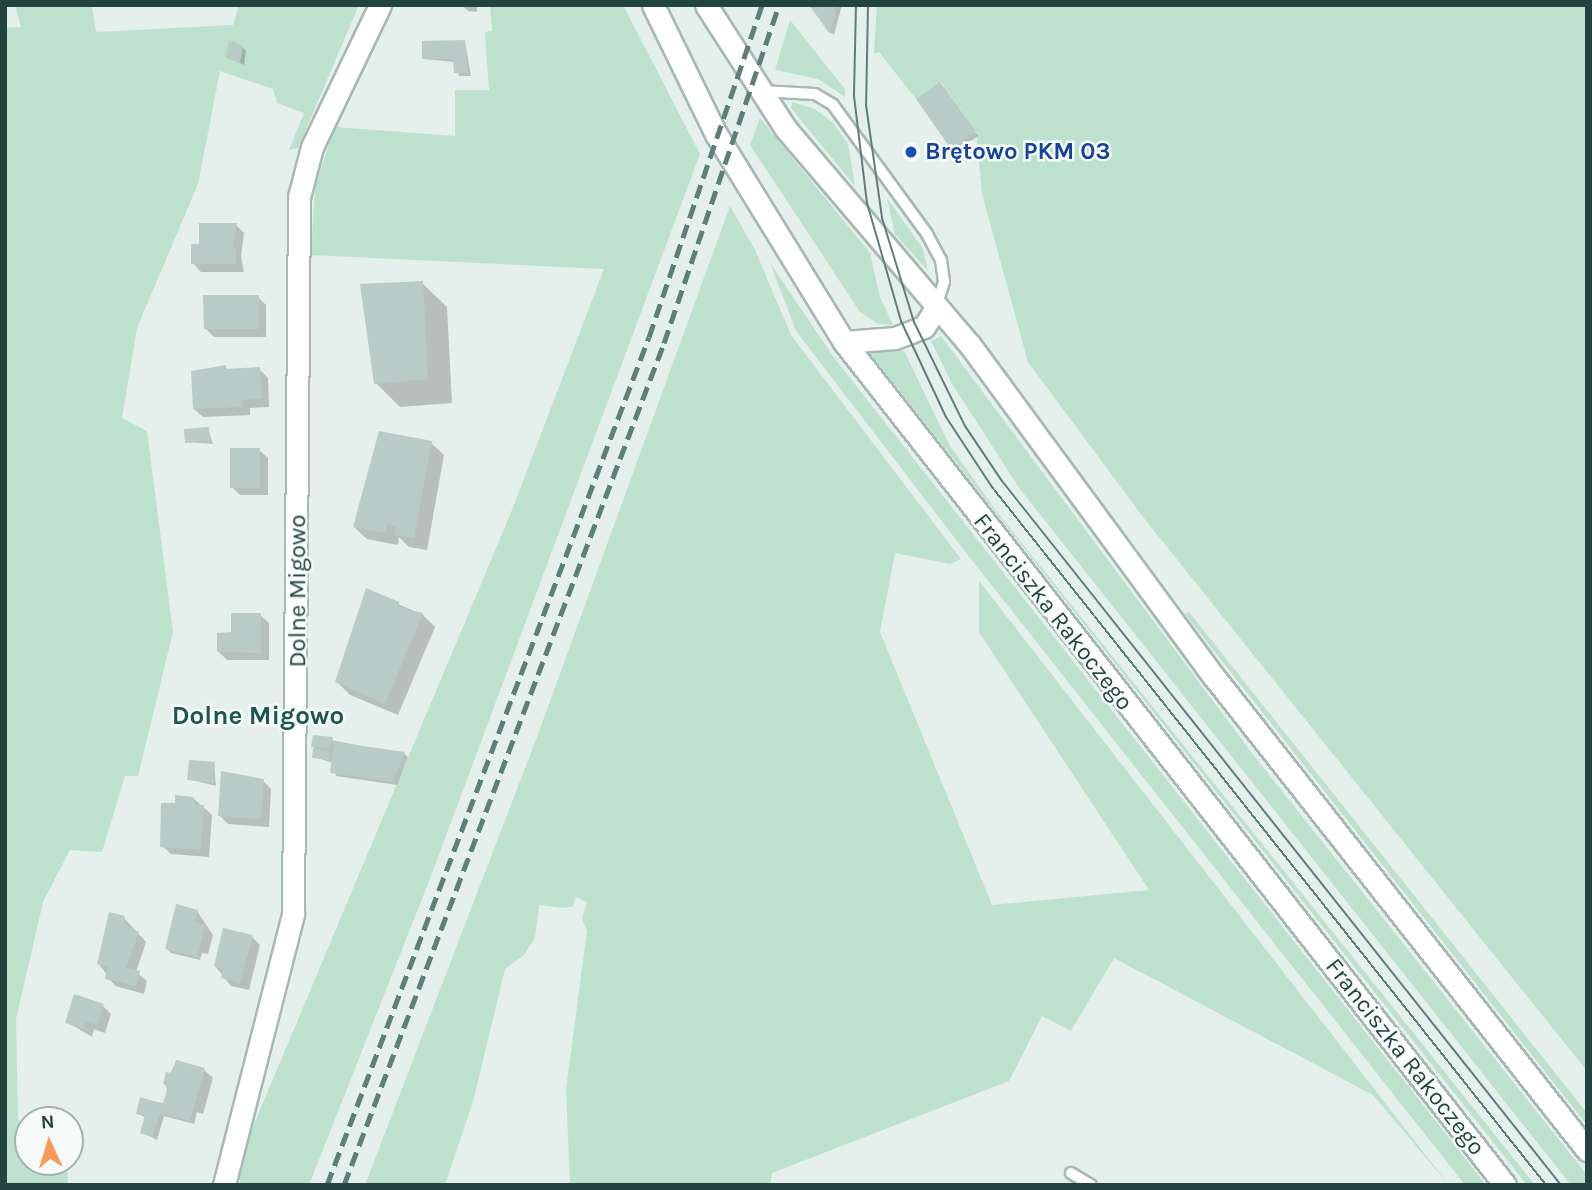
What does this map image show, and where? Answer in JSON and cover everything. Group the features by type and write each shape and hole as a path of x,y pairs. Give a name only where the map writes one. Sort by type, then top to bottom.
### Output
{"main road":[{"name":"Dolne Migowo","path":"224,1185 293,914 299,197 312,147 380,5"},
{"name":"Franciszka Rakoczego","path":"653,5 716,134 844,342 1505,1185"},
{"path":"706,5 758,91 1016,404 1215,678 1587,1150"},
{"path":"844,342 894,338 924,327 936,308"}],"lane":[{"path":"758,91 815,94 833,106 910,209 941,260 944,282 936,308"},
{"path":"1071,1173 1091,1185"}],"green space":[{"path":"15,5 92,5 96,32 233,25 239,5 359,5 298,148 289,150 304,113 277,103 273,89 220,71 198,184 137,328 122,418 147,431 173,632 138,776 125,776 102,852 70,850 43,902 16,1019 18,1106 14,1106 14,1176 68,1176 68,1185 5,1185 5,28 21,27"},
{"path":"490,5 623,5 700,154 431,876 309,1185 241,1185 236,1167 510,515 604,269 311,255 315,188 334,127 455,136 455,90 489,90 485,32 492,31"},
{"path":"877,5 1587,5 1587,1071 1143,517 1028,362 982,194 976,131 941,82 916,99 879,52 874,54"},
{"path":"790,20 845,89 845,97 818,79 775,70"},
{"path":"792,102 815,109 833,123 848,144 855,186 791,108"},
{"path":"760,118 870,253 880,297 893,325 878,324 860,312 750,145"},
{"path":"887,198 923,249 928,271 895,234"},
{"path":"730,206 755,250 791,335 961,559 950,564 895,553 880,632 992,905 1149,890 979,632 979,581 1449,1185 1373,1095 1114,958 1071,1031 1042,1016 1009,1081 772,1173 770,1185 570,1185 566,1089 587,931 582,918 587,902 576,897 573,906 564,908 539,905 535,938 524,955 505,969 473,1102 445,1185 365,1185 537,737"},
{"path":"770,263 835,359 1486,1185 1465,1185 967,554 796,331"},
{"path":"941,336 1251,752 1587,1175 1587,1185 1571,1185 1020,489 952,384 931,341"},
{"path":"904,351 950,446 997,512 1535,1185 1527,1185 869,352"},
{"path":"1189,612 1587,1113 1587,1125 1185,614"}],"building":[{"path":"809,5 837,5 830,34"},
{"path":"229,40 243,46 240,63 226,58"},
{"path":"465,40 468,73 454,73 453,59 422,59 422,41"},
{"path":"940,82 976,131 951,149 916,99"},
{"path":"199,223 237,223 233,249 236,249 236,264 191,264 191,244 199,244"},
{"path":"423,281 428,379 374,384 360,284"},
{"path":"203,295 259,295 259,329 204,329"},
{"path":"226,365 226,369 260,367 262,399 242,400 243,407 193,409 191,371"},
{"path":"209,427 210,441 185,443 184,429"},
{"path":"379,431 432,441 414,538 394,535 396,526 387,524 385,533 353,527"},
{"path":"230,448 260,448 260,488 230,488"},
{"path":"366,588 399,602 398,607 423,613 385,704 335,682"},
{"path":"231,613 261,613 261,653 217,652 217,633 231,632"},
{"path":"313,735 333,737 330,749 311,747"},
{"path":"334,742 405,752 393,782 330,773"},
{"path":"313,748 330,751 329,760 312,758"},
{"path":"189,760 215,762 213,783 187,780"},
{"path":"221,771 264,779 261,819 218,816"},
{"path":"175,795 194,797 194,805 204,805 201,850 160,847 161,803 175,803"},
{"path":"176,904 198,910 195,922 205,925 197,957 165,949"},
{"path":"109,912 125,916 123,924 139,932 126,968 140,971 136,986 105,979 108,967 97,964"},
{"path":"223,928 253,935 240,983 221,978 223,969 214,966"},
{"path":"74,994 104,1004 97,1025 86,1022 84,1029 65,1023"},
{"path":"176,1060 205,1068 190,1121 160,1114 153,1137 140,1133 145,1116 136,1114 140,1097 163,1104 168,1086 163,1084 166,1072 172,1073"}],"tram line":[{"path":"856,5 854,96 867,203 901,321 946,417 992,487 1546,1185"},
{"path":"868,5 866,105 882,218 914,322 965,426 1002,481 1561,1185"}],"railway":[{"path":"327,1185 649,337 762,5"},
{"path":"344,1185 664,343 779,5"}],"place":[{"name":"Brętowo PKM 03","path":"911,152"}],"district":[{"name":"Dolne Migowo","path":"258,716"}]}
